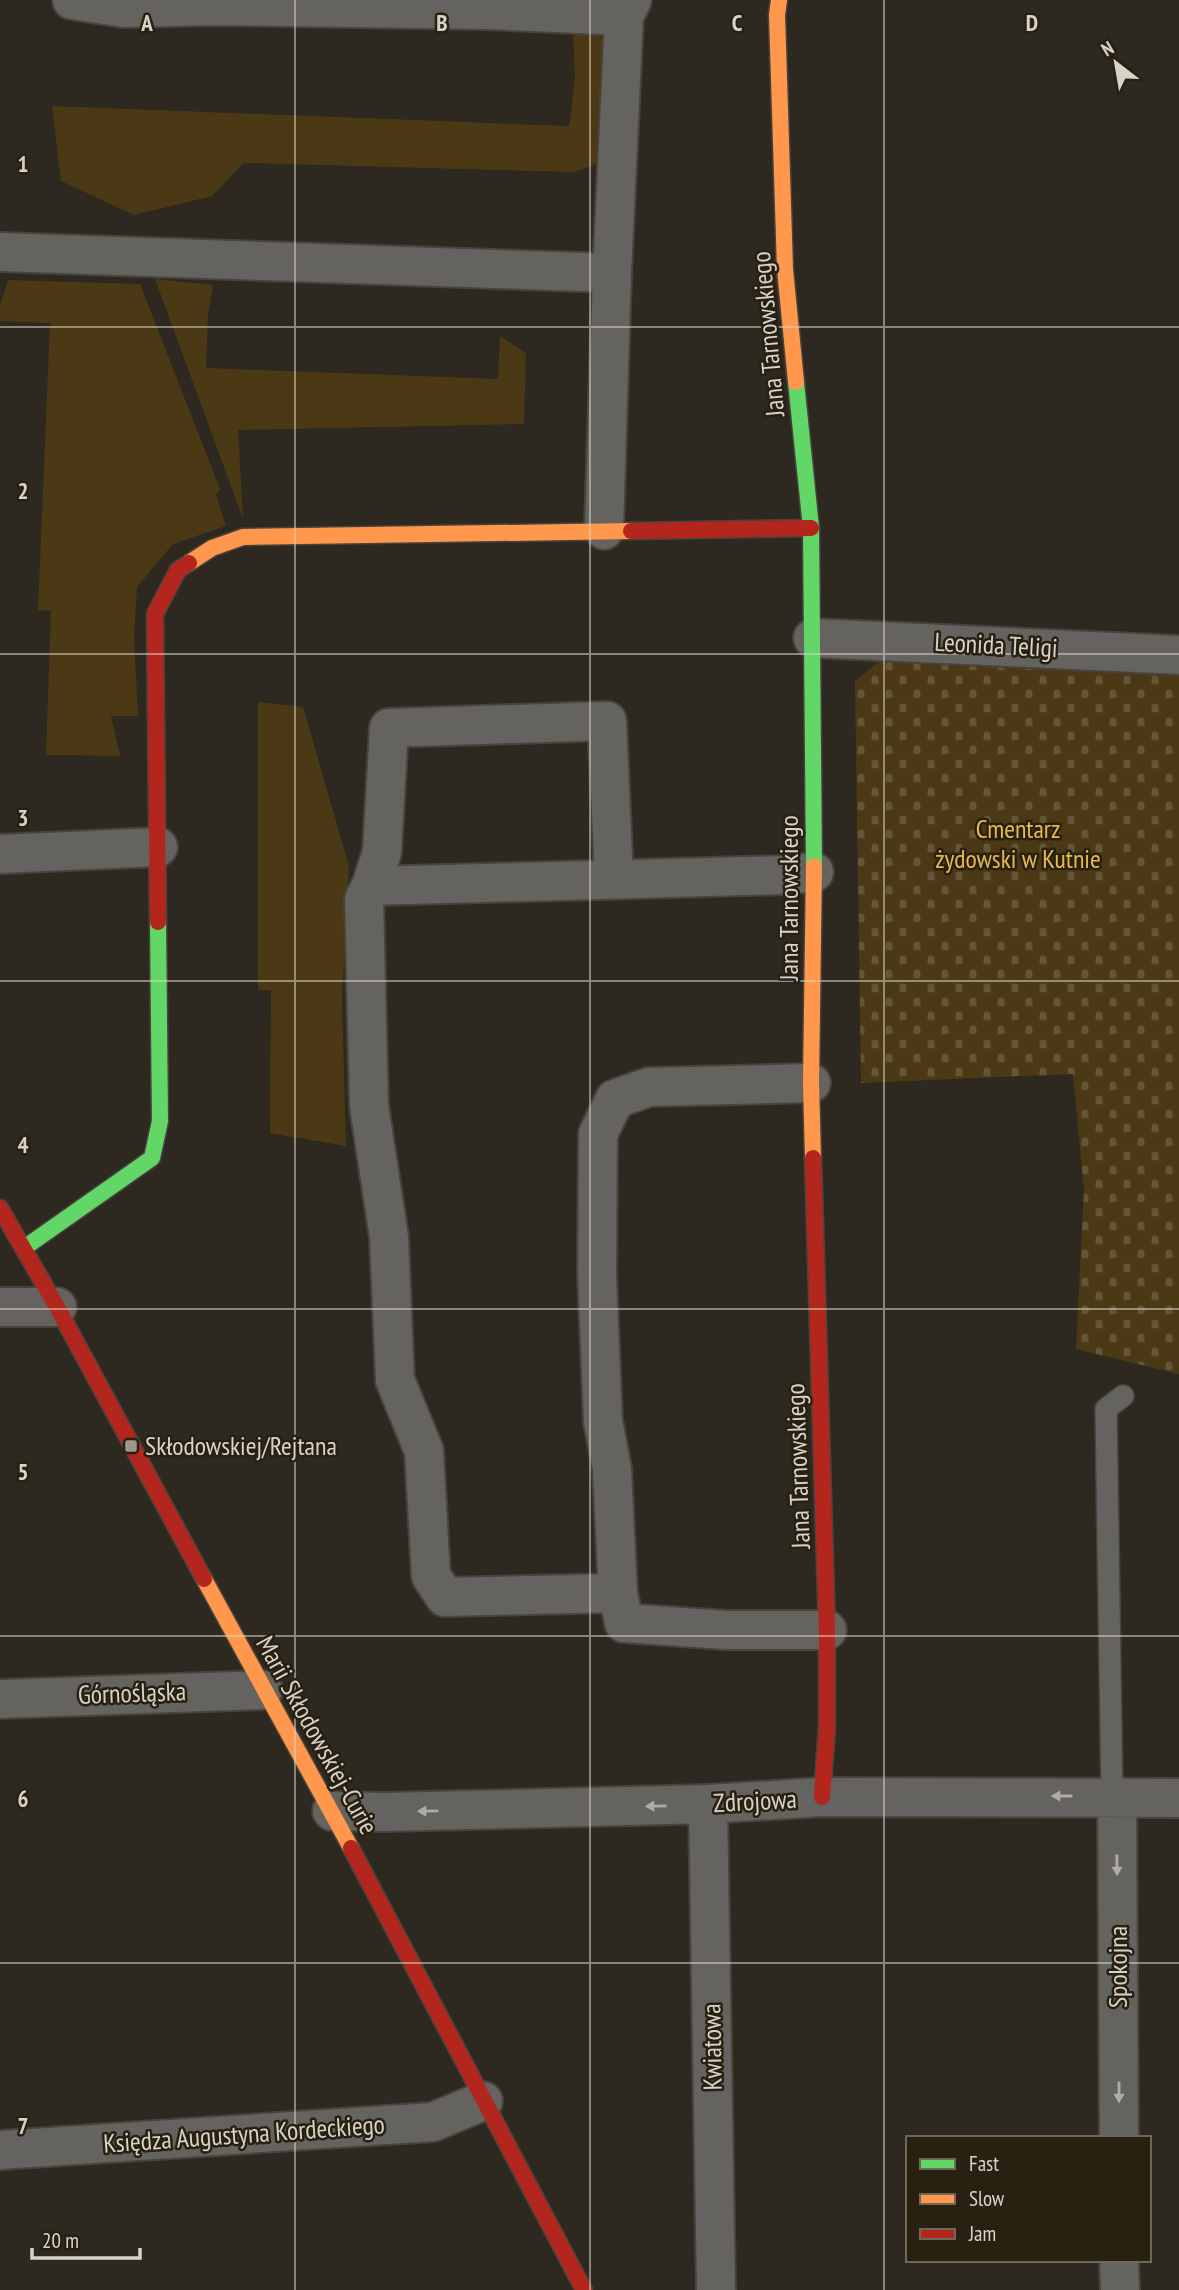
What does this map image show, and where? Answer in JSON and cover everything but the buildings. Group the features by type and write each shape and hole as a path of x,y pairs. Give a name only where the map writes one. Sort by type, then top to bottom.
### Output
{"street":[{"path":"72,0 124,8 628,8 612,273 604,530"},
{"name":"Jana Tarnowskiego","path":"779,0 777,15 785,269 811,528 814,872 811,1083 827,1630 827,1727 822,1797"},
{"path":"0,252 612,273"},
{"path":"24,1248 152,1158 160,1121 155,614 178,570 212,548 243,537 811,528"},
{"name":"Leonida Teligi","path":"813,638 1179,655"},
{"path":"614,879 607,721 389,728 382,852 364,899 369,1106 389,1237 396,1380 424,1451 431,1576 445,1597 618,1593"},
{"path":"0,855 158,847"},
{"path":"371,886 786,875 814,872"},
{"path":"811,1083 649,1087 615,1099 598,1134 597,1274 603,1421 612,1469 618,1593 624,1623 725,1630 827,1630"},
{"name":"Marii Skłodowskiej-Curie","path":"0,1208 57,1307 263,1690 332,1811 584,2290"},
{"path":"0,1307 57,1307"},
{"name":"Górnośląska","path":"0,1699 263,1690"},
{"name":"Spokojna","path":"1114,1796 1119,2136"},
{"name":"Zdrojowa","path":"332,1811 708,1804 822,1797 1179,1798"},
{"name":"Kwiatowa","path":"708,1804 716,2290"},
{"name":"Księdza Augustyna Kordeckiego","path":"0,2150 433,2122 483,2101"},
{"path":"1119,2262 1120,2290"}],"lane":[{"path":"1114,1796 1105,1409 1123,1396"}],"green space":[{"path":"585,26 605,40 596,164 574,172 244,163 212,196 134,215 61,181 52,106 569,126 575,79 573,31"},
{"path":"155,279 213,285 208,315 206,368 498,379 500,336 526,353 524,424 238,430 243,519"},
{"path":"8,280 140,284 220,489 216,495 226,526 173,544 137,587 134,638 138,716 111,716 120,756 46,755 51,611 38,610 50,323 0,321 0,306"},
{"name":"Cmentarz żydowski w Kutnie","path":"889,654 1179,665 1179,1374 1076,1349 1084,1190 1073,1074 861,1083 855,681"},
{"path":"258,702 303,707 349,866 342,999 346,1146 270,1133 271,990 258,990"}],"traffic: fast":[{"path":"796,382 811,528 814,866"},
{"path":"24,1248 152,1158 160,1121 158,922"}],"traffic: slow":[{"path":"779,0 777,15 785,269 796,382"},
{"path":"189,563 212,548 243,537 631,531"},
{"path":"813,1158 811,1083 814,866"},
{"path":"204,1579 351,1848"}],"traffic: jam":[{"path":"631,531 811,528"},
{"path":"158,922 155,614 178,570 189,563"},
{"path":"813,1158 827,1630 827,1727 822,1797"},
{"path":"0,1208 57,1307 204,1579"},
{"path":"351,1848 584,2290"}],"place":[{"name":"Skłodowskiej/Rejtana","path":"131,1446"}]}
